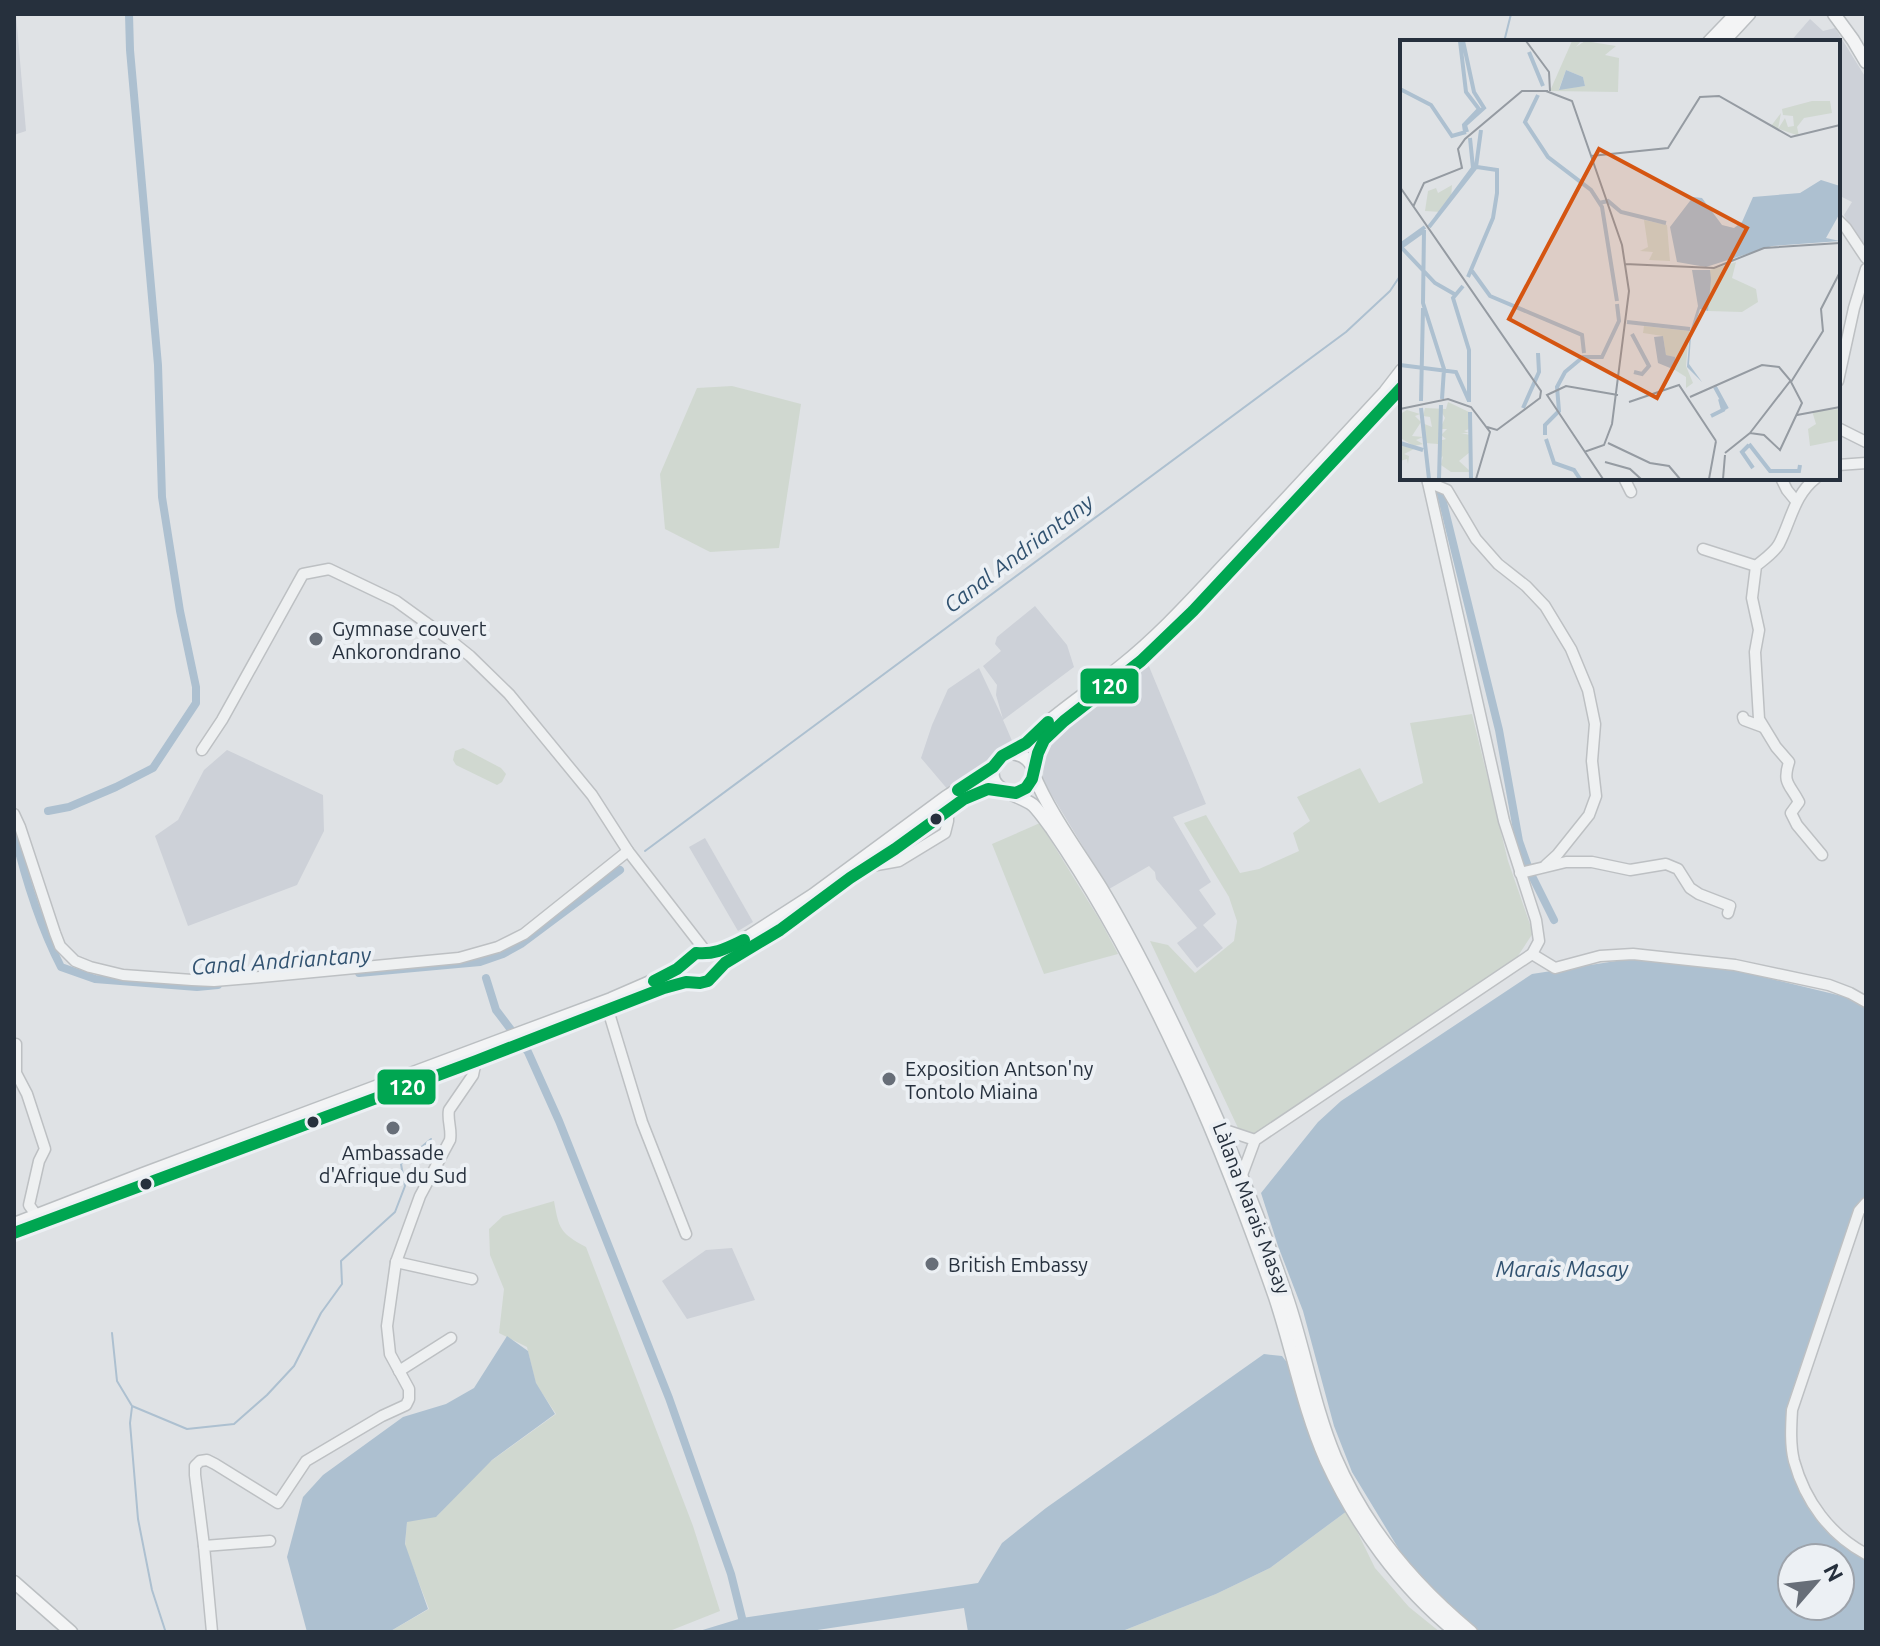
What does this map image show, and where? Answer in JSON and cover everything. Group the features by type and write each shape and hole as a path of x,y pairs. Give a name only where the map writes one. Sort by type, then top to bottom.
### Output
{"main road":[{"path":"1711,40 1736,14"},
{"path":"1725,40 1749,14"},
{"path":"1834,14 1866,62"},
{"path":"14,1224 34,1220 476,1061 671,973 696,953 719,952 740,942 993,767 998,759 1026,743 1055,716 1121,666 1151,640 1251,537 1400,373"},
{"path":"14,1233 34,1220 519,1039 674,985 706,982 725,963 780,930 964,799 983,791 1022,791 1030,784 1044,740 1159,645 1400,389"},
{"path":"1010,753 1023,755 1033,772"},
{"path":"993,767 994,780 1006,791"},
{"name":"Làlana Marais Masay","path":"1033,772 1135,949 1184,1046 1242,1175 1288,1300 1326,1458 1355,1513 1394,1570 1456,1632"},
{"name":"Làlana Marais Masay","path":"1006,791 1039,811 1075,863 1176,1051 1242,1204 1311,1399 1335,1457 1362,1509 1401,1565 1471,1632"},
{"path":"707,954 716,963 716,972"},
{"path":"687,961 686,972 694,981"},
{"path":"14,1582 71,1632"}],"street":[{"path":"1840,222 1866,258"},
{"path":"1840,372 1866,269"},
{"path":"1840,429 1866,442"},
{"path":"1840,466 1866,463"},
{"path":"1625,480 1631,492"},
{"path":"1782,480 1796,501"},
{"path":"1763,727 1757,704 1755,652 1759,630 1752,598 1756,566 1778,547 1796,501 1813,480"},
{"path":"1429,481 1447,490 1476,539 1498,564 1545,606 1571,649 1588,690 1595,724 1592,761 1596,796 1589,815 1557,855 1542,866"},
{"path":"1242,1175 1255,1140 1532,954 1539,941 1522,872 1504,821 1429,481"},
{"path":"1703,549 1756,566"},
{"path":"202,750 222,720 303,574 329,569 396,601 470,656 509,694 592,795 628,851 707,954"},
{"path":"1743,717 1767,729 1776,747 1789,762 1786,781 1799,802 1791,813 1822,855"},
{"path":"14,814 60,946 75,961 123,975 192,980 214,981 459,958 498,947 524,934 628,851"},
{"path":"1522,872 1566,862 1592,862 1630,870 1666,864 1682,874 1690,888 1699,894 1730,906 1728,913"},
{"path":"685,924 689,938 687,961"},
{"path":"1532,954 1555,968 1600,956 1633,954 1735,965 1829,985 1866,1002"},
{"path":"608,1010 642,1122 686,1234"},
{"path":"16,1044 16,1073 27,1094 45,1149 39,1161 29,1205 34,1212 34,1220"},
{"path":"212,1632 195,1466 207,1460 278,1503 306,1461 406,1405 409,1389 390,1354 387,1326 396,1262 420,1196 450,1140 449,1110 473,1075 476,1061"},
{"path":"1222,1129 1255,1140"},
{"path":"1866,1203 1859,1211 1792,1410 1791,1434 1795,1461 1811,1502 1838,1536 1866,1554"},
{"path":"396,1262 472,1279"},
{"path":"399,1371 451,1338"},
{"path":"204,1546 270,1541"}],"shaded area":[{"path":"14,14 26,131 14,135"},
{"path":"1810,19 1823,31 1835,28 1866,78 1866,252 1844,215 1852,202 1840,196 1840,40 1792,40"},
{"path":"732,386 801,404 779,548 710,552 665,529 660,474 697,388"},
{"path":"1035,606 1067,645 1074,667 1003,720 1013,743 949,791 921,758 948,689 979,668 1003,719 996,695 997,685 983,666 1001,651 995,644 997,637"},
{"path":"1148,664 1206,804 1173,817 1211,882 1199,890 1216,914 1203,925 1223,948 1197,968 1177,943 1197,928 1156,879 1155,872 1149,866 1109,889 1043,778 1044,756 1053,739"},
{"path":"1472,714 1508,861 1533,933 1516,959 1253,1135 1239,1130 1150,941 1168,945 1195,973 1234,941 1237,921 1229,897 1184,823 1206,815 1240,873 1259,869 1299,851 1293,833 1310,821 1297,797 1360,768 1379,803 1423,783 1410,723"},
{"path":"463,748 501,768 506,774 502,782 497,785 456,765 453,760 455,751"},
{"path":"227,750 323,795 324,831 297,885 188,926 155,836 178,820 204,770"},
{"path":"1040,823 1118,954 1044,974 992,844"},
{"path":"705,838 753,922 738,931 689,847"},
{"path":"554,1201 562,1229 586,1247 693,1526 720,1611 667,1632 389,1632 429,1609 405,1547 407,1521 437,1516 484,1466 556,1414 536,1384 527,1347 499,1333 504,1289 490,1255 489,1229 503,1216"},
{"path":"732,1248 755,1300 687,1319 662,1281 706,1250"},
{"path":"1347,1511 1375,1568 1409,1607 1440,1632 1120,1632 1216,1594 1270,1568"}],"water":[{"name":"Marais Masay","path":"1629,959 1731,969 1846,997 1866,1009 1866,1197 1855,1215 1787,1432 1788,1452 1799,1490 1819,1523 1838,1542 1776,1542 1776,1622 1856,1622 1856,1554 1866,1560 1866,1632 1480,1632 1436,1592 1403,1556 1352,1472 1334,1426 1303,1311 1261,1193 1318,1122 1341,1101 1532,974"},
{"path":"507,1336 528,1351 536,1383 555,1414 492,1460 436,1517 407,1522 405,1544 428,1609 389,1632 307,1632 287,1557 303,1497 323,1475 403,1417 446,1404 474,1388"},
{"path":"1264,1354 1282,1356 1292,1369 1347,1511 1270,1568 1216,1594 1120,1632 968,1632 964,1608 804,1632 696,1632 742,1618 978,1583 1002,1543 1046,1508"}],"waterway":[{"path":"48,811 69,807 153,768 196,703 196,687 162,497 158,365 129,14"},
{"name":"Canal Andriantany","path":"1504,40 1511,14"},
{"name":"Canal Andriantany","path":"645,851 1346,332 1390,291 1400,276"},
{"path":"1437,480 1499,730 1519,841 1530,872 1554,920"},
{"name":"Canal Andriantany","path":"14,832 33,901 61,967 95,979 197,987 218,985"},
{"name":"Canal Andriantany","path":"359,973 480,962 503,954 620,870"},
{"path":"486,978 496,1010 528,1052 559,1121 669,1398 731,1574 742,1618"},
{"path":"112,1333 117,1381 132,1406 187,1429 234,1424 294,1366 321,1313 342,1284 341,1261 395,1212 405,1186 401,1164 431,1139"},
{"path":"132,1407 130,1423 138,1519 152,1590 165,1630"}],"transit line":[{"name":"120","path":"14,1233 664,988 686,982 708,981 725,963 780,930 964,799 988,789 1016,793 1026,788 1032,779 1044,740 1141,661 1193,611 1400,389"},
{"name":"120","path":"958,790 993,767 1002,756 1026,743 1048,722"},
{"name":"120","path":"654,981 677,969 696,953 715,952 744,940"}],"place":[{"name":"Gymnase couvert Ankorondrano","path":"316,639"},
{"name":"Exposition Antson'ny Tontolo Miaina","path":"889,1079"},
{"name":"Ambassade d'Afrique du Sud","path":"393,1128"},
{"name":"British Embassy","path":"932,1264"}]}
